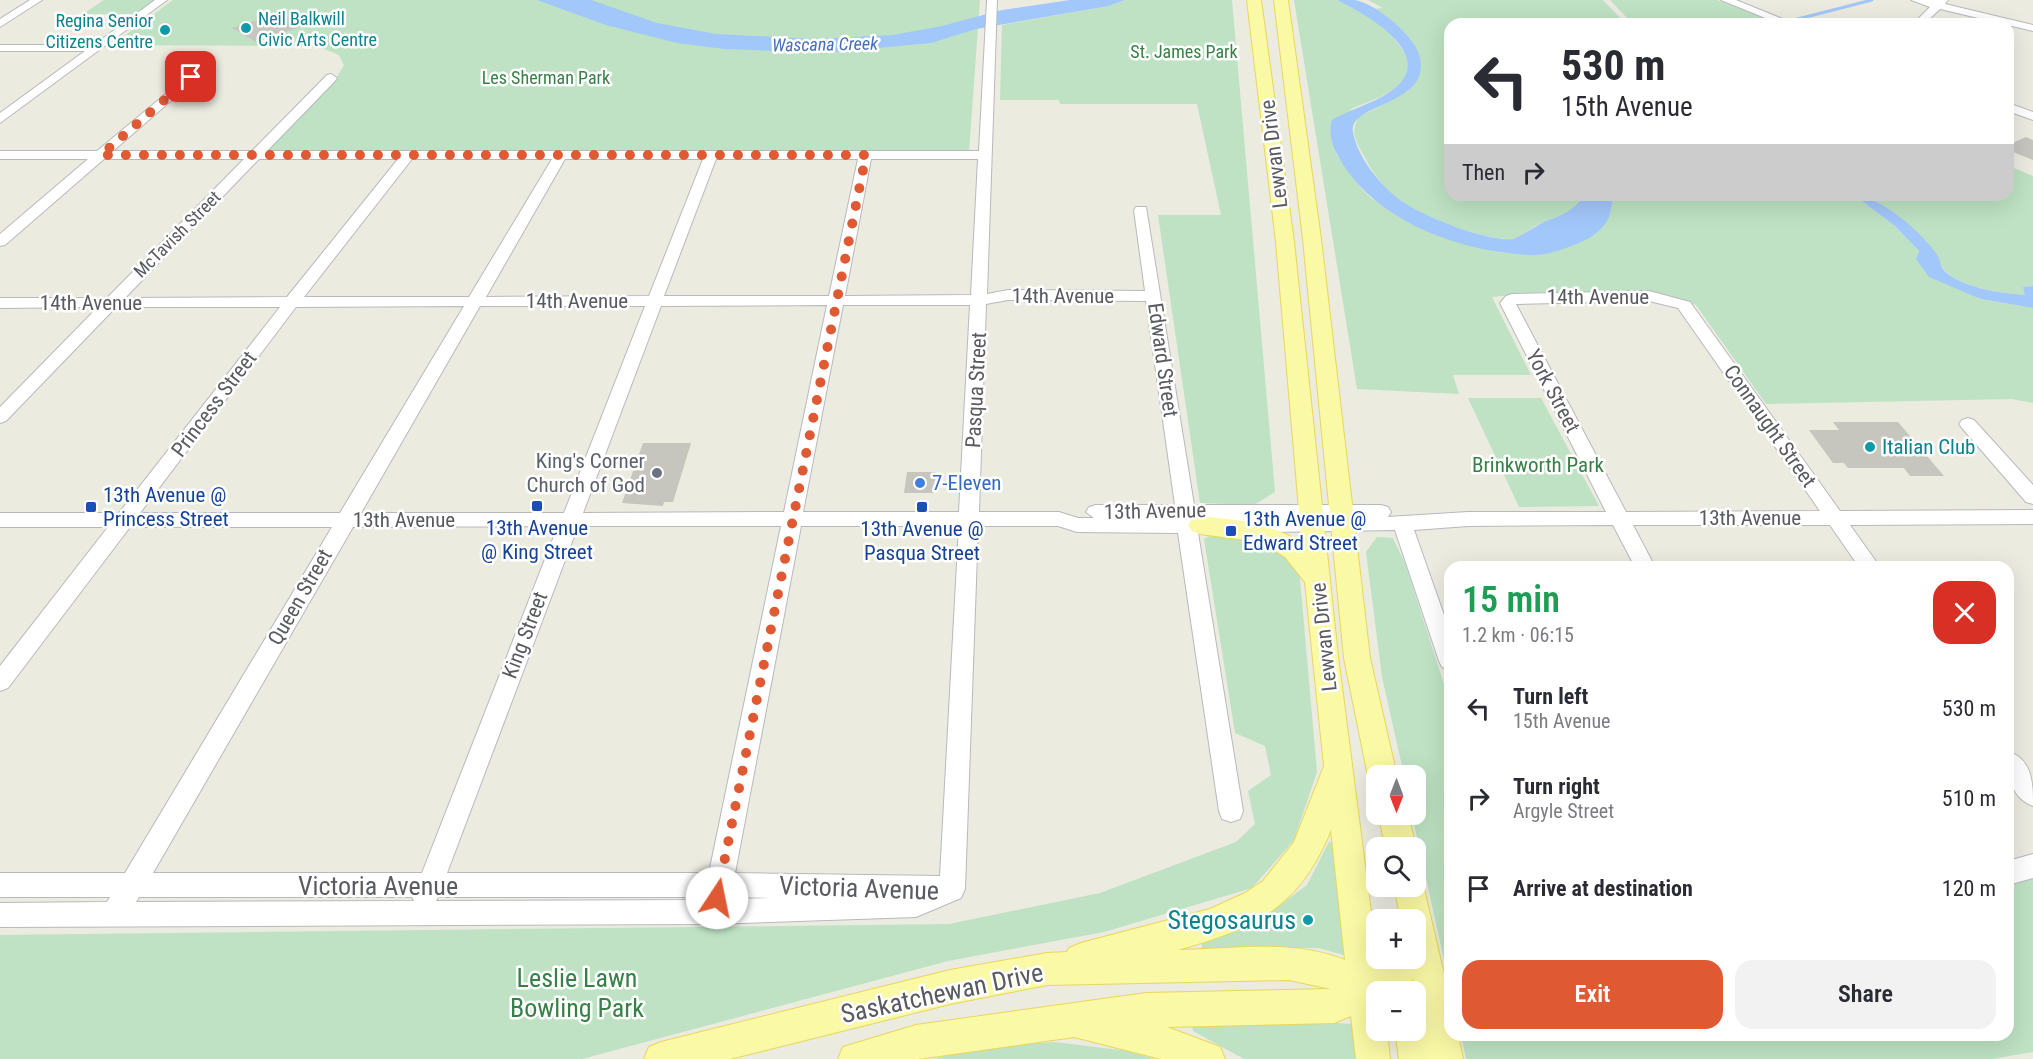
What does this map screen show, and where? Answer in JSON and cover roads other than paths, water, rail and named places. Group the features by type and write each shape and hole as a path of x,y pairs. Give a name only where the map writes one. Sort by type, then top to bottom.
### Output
{"main road":[{"name":"Lewvan Drive","path":"1254,0 1284,231 1338,763 1370,981"},
{"name":"Lewvan Drive","path":"1281,0 1312,239 1344,518 1357,658 1381,765"},
{"path":"1191,520 1256,531 1276,537 1292,546 1319,582"},
{"path":"1047,969 1251,909 1275,891 1295,867 1320,823 1338,763"},
{"path":"1414,907 1446,1059"},
{"name":"Saskatchewan Drive","path":"661,1059 950,987 1047,969 1289,964 1332,972 1366,991"},
{"name":"Saskatchewan Drive","path":"1388,981 1399,969"},
{"name":"Saskatchewan Drive","path":"855,1059 916,1042 1146,1010 1334,1006 1366,996"},
{"path":"1072,1022 1154,1039 1208,1059"},
{"name":"Lewvan Drive","path":"1373,1041 1373,1059"},
{"path":"1414,1041 1416,1059"}],"street":[{"path":"0,24 37,0"},
{"path":"0,118 162,0"},
{"path":"1726,0 1774,18"},
{"path":"1916,0 1941,3 1996,18"},
{"name":"Pasqua Street","path":"952,889 992,3"},
{"path":"1925,18 1941,3"},
{"path":"2014,23 2033,28"},
{"path":"0,48 96,48"},
{"path":"0,242 191,77"},
{"name":"McTavish Street","path":"0,417 331,78"},
{"path":"2014,109 2033,116"},
{"path":"0,155 984,155"},
{"name":"Princess Street","path":"0,682 408,155"},
{"name":"Queen Street","path":"114,915 561,155"},
{"name":"King Street","path":"419,914 711,155"},
{"path":"714,912 866,155"},
{"name":"Edward Street","path":"1141,210 1153,296 1191,520 1231,811"},
{"name":"14th Avenue","path":"0,303 980,300 1008,295 1153,296"},
{"name":"14th Avenue","path":"1511,311 1508,303 1522,297 1649,296 1684,305 1692,314"},
{"name":"York Street","path":"1511,311 1643,561"},
{"name":"Connaught Street","path":"1692,314 1866,561"},
{"path":"1968,424 2033,497"},
{"name":"13th Avenue","path":"0,520 1059,519 1077,525 1312,517 1468,519 2033,517"},
{"name":"13th Avenue","path":"1344,518 1402,524 1468,519"},
{"path":"1402,524 1444,644"},
{"path":"2014,769 2033,795"},
{"path":"2014,871 2033,866"},
{"name":"Victoria Avenue","path":"0,885 719,885 952,889"},
{"name":"Victoria Avenue","path":"0,915 714,912 916,905 952,889"}],"water":[{"name":"Wascana Creek","path":"537,0 591,0 657,23 716,34 813,39 893,35 942,26 1002,10 1070,0 1125,0 1109,6 976,29 931,43 825,53 725,49 677,43 606,25"},
{"path":"1337,0 1355,0 1373,7 1401,29 1419,54 1421,71 1415,84 1404,94 1363,114 1355,122 1353,132 1359,150 1369,167 1395,196 1418,211 1451,225 1501,239 1519,237 1567,212 1579,201 1613,201 1609,217 1603,227 1585,240 1553,252 1536,255 1505,253 1452,241 1426,231 1380,204 1360,186 1344,166 1330,132 1332,120 1390,92 1406,73 1407,60 1401,47 1391,35 1362,14"},
{"path":"1862,201 1876,201 1900,217 1931,247 1939,257 1943,269 1959,281 1981,288 2025,295 2023,287 2033,286 2033,308 1981,299 1929,277 1916,259 1919,251 1895,226"}],"waterway":[{"path":"1802,18 1872,0"}],"place":[{"name":"Neil Balkwill Civic Arts Centre","path":"246,28"},
{"name":"Regina Senior Citizens Centre","path":"165,30"},
{"name":"Italian Club","path":"1870,447"},
{"name":"King's Corner Church of God","path":"657,473"},
{"name":"7-Eleven","path":"920,483"},
{"name":"13th Avenue @ King Street","path":"537,506"},
{"name":"13th Avenue @ Princess Street","path":"91,507"},
{"name":"13th Avenue @ Pasqua Street","path":"922,507"},
{"name":"13th Avenue @ Edward Street","path":"1231,531"},
{"name":"Stegosaurus","path":"1308,920"}],"park label":[{"name":"St. James Park","path":"1184,51"},
{"name":"Les Sherman Park","path":"546,77"},
{"name":"Brinkworth Park","path":"1538,465"},
{"name":"Leslie Lawn Bowling Park","path":"577,993"}]}
